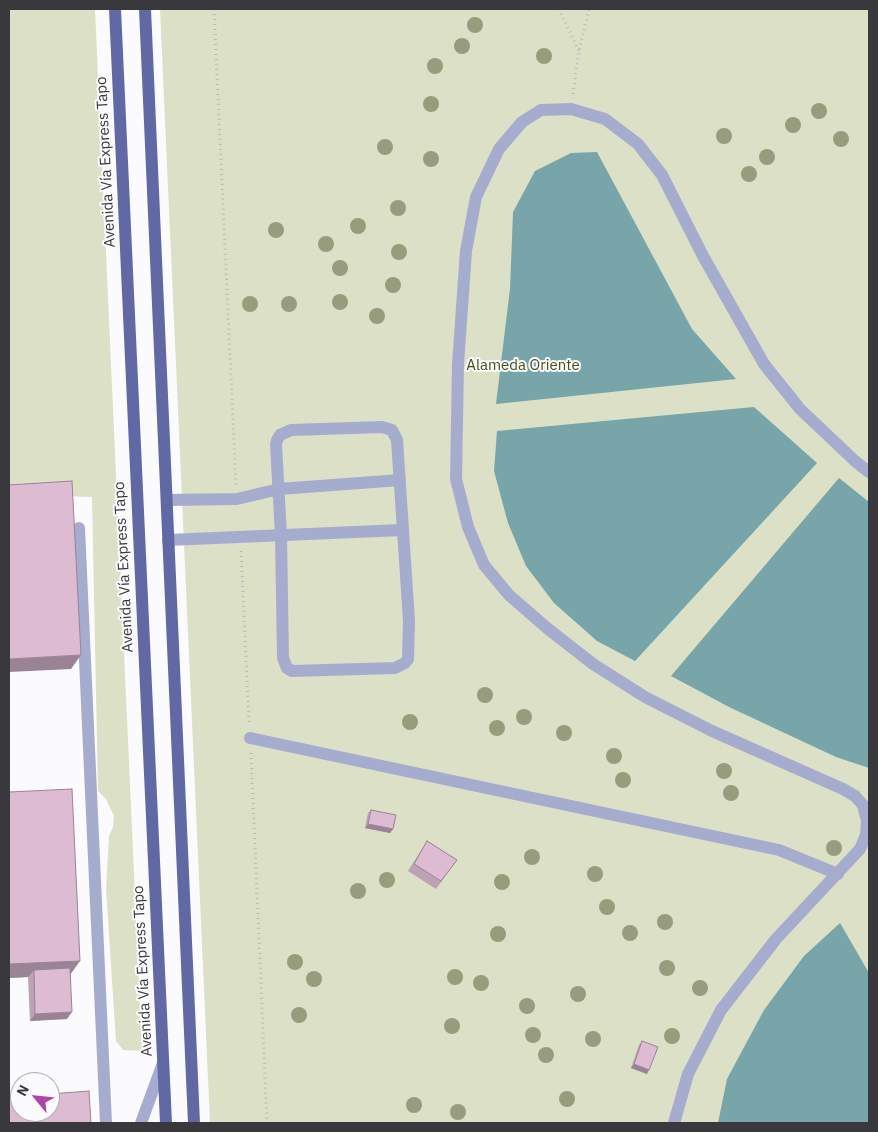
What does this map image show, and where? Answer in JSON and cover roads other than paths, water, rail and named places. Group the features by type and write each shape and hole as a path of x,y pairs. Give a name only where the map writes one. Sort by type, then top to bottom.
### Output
{"main road":[{"name":"Avenida Vía Express Tapo","path":"115,9 166,1123"},
{"path":"145,9 194,1123"}],"lane":[{"path":"674,1123 688,1074 721,1010 776,938 860,849 866,835 867,821 863,806 855,796 844,789 704,727 645,697 593,664 509,595 484,565 468,527 456,479 458,374 466,252 476,197 499,149 522,122 541,110 571,109 605,119 638,144 662,175 703,256 764,364 800,408 856,462 869,472"},
{"path":"387,428 392,430 397,440 409,621 409,653 405,663 395,668 298,672 287,668 283,658 279,489 276,445 280,434 291,430 387,428"},
{"path":"167,500 237,499 279,489 400,480"},
{"path":"79,528 106,1123"},
{"path":"168,540 402,530"},
{"path":"250,738 779,850 838,874"},
{"path":"141,1123 163,1063"}],"water":[{"path":"597,152 692,329 736,379 496,404 510,289 513,212 535,171 571,153"},
{"path":"754,407 817,463 635,661 597,641 554,603 526,566 508,523 494,471 497,431"},
{"path":"839,478 869,502 869,768 836,757 729,707 671,676"},
{"path":"840,923 869,973 869,1123 718,1123 727,1079 764,1010 804,956"}],"park label":[{"name":"Alameda Oriente","path":"523,366"}]}
